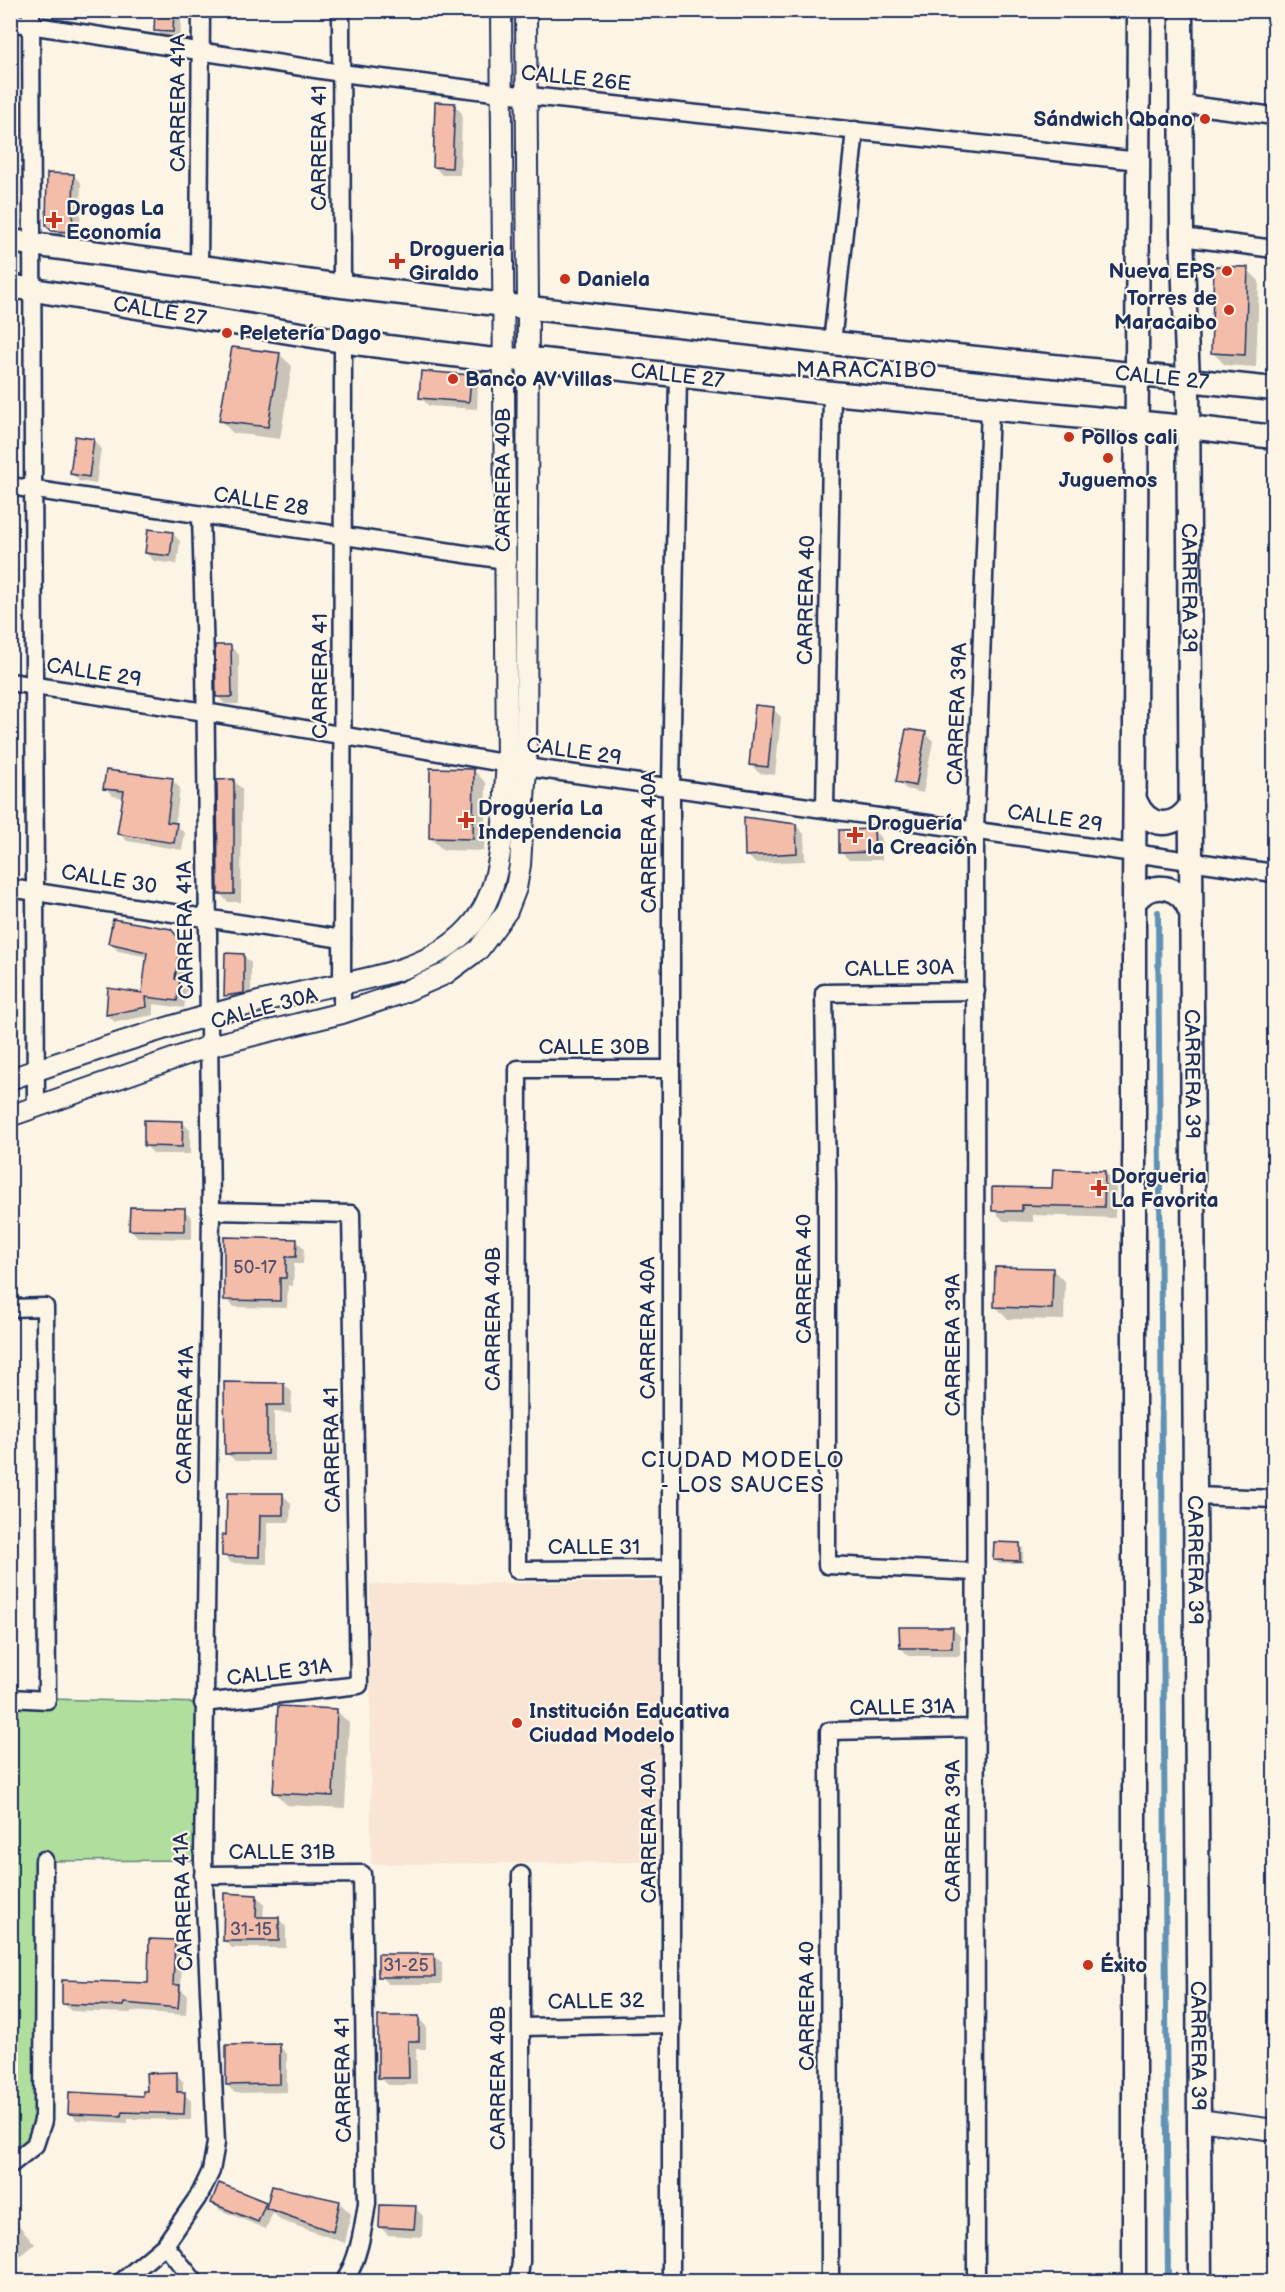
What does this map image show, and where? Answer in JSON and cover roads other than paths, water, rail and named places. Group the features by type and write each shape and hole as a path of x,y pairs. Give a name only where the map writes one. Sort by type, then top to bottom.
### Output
{"main road":[{"path":"1134,2282 1134,902 1139,10"},
{"name":"CARRERA 39","path":"1181,10 1182,237 1188,380 1200,2282"},
{"name":"CALLE 27","path":"21,243 342,286 832,343 1275,389"},
{"name":"CALLE 27","path":"21,288 343,340 486,359 528,360 678,375 832,393 1188,427 1275,438"},
{"path":"1136,802 1145,817 1162,823 1179,819 1191,805"},
{"path":"1134,902 1146,891 1161,887 1177,892 1183,897 1190,911"}],"street":[{"name":"CARRERA 41A","path":"199,268 201,10"},
{"name":"CARRERA 41","path":"341,10 342,286"},
{"name":"CARRERA 40B","path":"501,10 505,560 520,865 516,888 507,911"},
{"name":"CARRERA 40B","path":"490,896 498,865 516,765 528,360 526,10"},
{"name":"CALLE 26E","path":"10,22 31,18 200,50 341,73 502,93 1139,161"},
{"path":"31,18 21,288 33,490 36,1107"},
{"path":"1182,104 1275,116"},
{"path":"832,343 855,130"},
{"path":"1182,237 1275,249"},
{"name":"CARRERA 41","path":"342,1012 343,340"},
{"name":"CARRERA 40A","path":"671,2282 671,787 678,375"},
{"name":"CARRERA 40","path":"825,809 832,393"},
{"name":"CARRERA 39A","path":"976,2282 975,830 990,408"},
{"name":"CALLE 28","path":"10,486 505,560"},
{"name":"CARRERA 41A","path":"121,2282 165,2245 200,2194 211,2171 216,2143 203,1875 203,1703 211,1211 201,515"},
{"name":"CALLE 29","path":"10,682 205,712 516,765 1275,873"},
{"name":"CALLE 30","path":"10,888 342,939"},
{"name":"CALLE 30A","path":"10,1079 209,1015 342,985 408,966 442,951 470,928 490,896"},
{"name":"CALLE 30A","path":"10,1116 210,1046 342,1012 399,994 446,974 479,950 507,911"},
{"name":"CALLE 30A","path":"824,993 976,991"},
{"name":"CARRERA 40","path":"824,993 827,1185 827,1565 976,1572"},
{"name":"CARRERA 40B","path":"517,1570 518,1069"},
{"name":"CALLE 30B","path":"518,1069 670,1069"},
{"name":"CARRERA 41","path":"211,1211 351,1214 359,1686"},
{"path":"10,1308 45,1307 47,1700 10,1698"},
{"path":"1195,1496 1275,1499"},
{"name":"CALLE 31","path":"517,1570 670,1569"},
{"name":"CALLE 31A","path":"203,1703 359,1686"},
{"name":"CALLE 31A","path":"829,1731 976,1728"},
{"name":"CARRERA 40","path":"829,1731 830,2282"},
{"path":"10,2165 35,2145 43,2121 44,1860"},
{"name":"CARRERA 41","path":"344,2282 361,2238 368,2202 362,1874"},
{"name":"CALLE 31B","path":"203,1875 362,1874"},
{"name":"CARRERA 40B","path":"518,2282 522,2262 521,1875"},
{"name":"CALLE 32","path":"522,2027 672,2024"},
{"path":"1199,2120 1275,2130"},
{"path":"165,2245 195,2282"}],"waterway":[{"path":"1158,912 1168,2282"}],"place":[{"name":"Sándwich Qbano","path":"1205,119"},
{"name":"Drogas La Economía","path":"54,220"},
{"name":"Drogueria Giraldo","path":"397,261"},
{"name":"Nueva EPS","path":"1227,271"},
{"name":"Daniela","path":"565,279"},
{"name":"Torres de Maracaibo","path":"1229,310"},
{"name":"Peletería Dago","path":"227,333"},
{"name":"Banco AV Villas","path":"453,379"},
{"name":"Pollos cali","path":"1069,437"},
{"name":"Juguemos","path":"1108,458"},
{"name":"Droguería La Independencia","path":"466,820"},
{"name":"Droguería la Creación","path":"855,835"},
{"name":"Dorgueria La Favorita","path":"1099,1188"},
{"name":"Institución Educativa Ciudad Modelo","path":"517,1723"},
{"name":"Éxito","path":"1088,1965"}],"district":[{"name":"MARACAIBO","path":"867,369"},
{"name":"CIUDAD MODELO - LOS SAUCES","path":"743,1472"}]}
